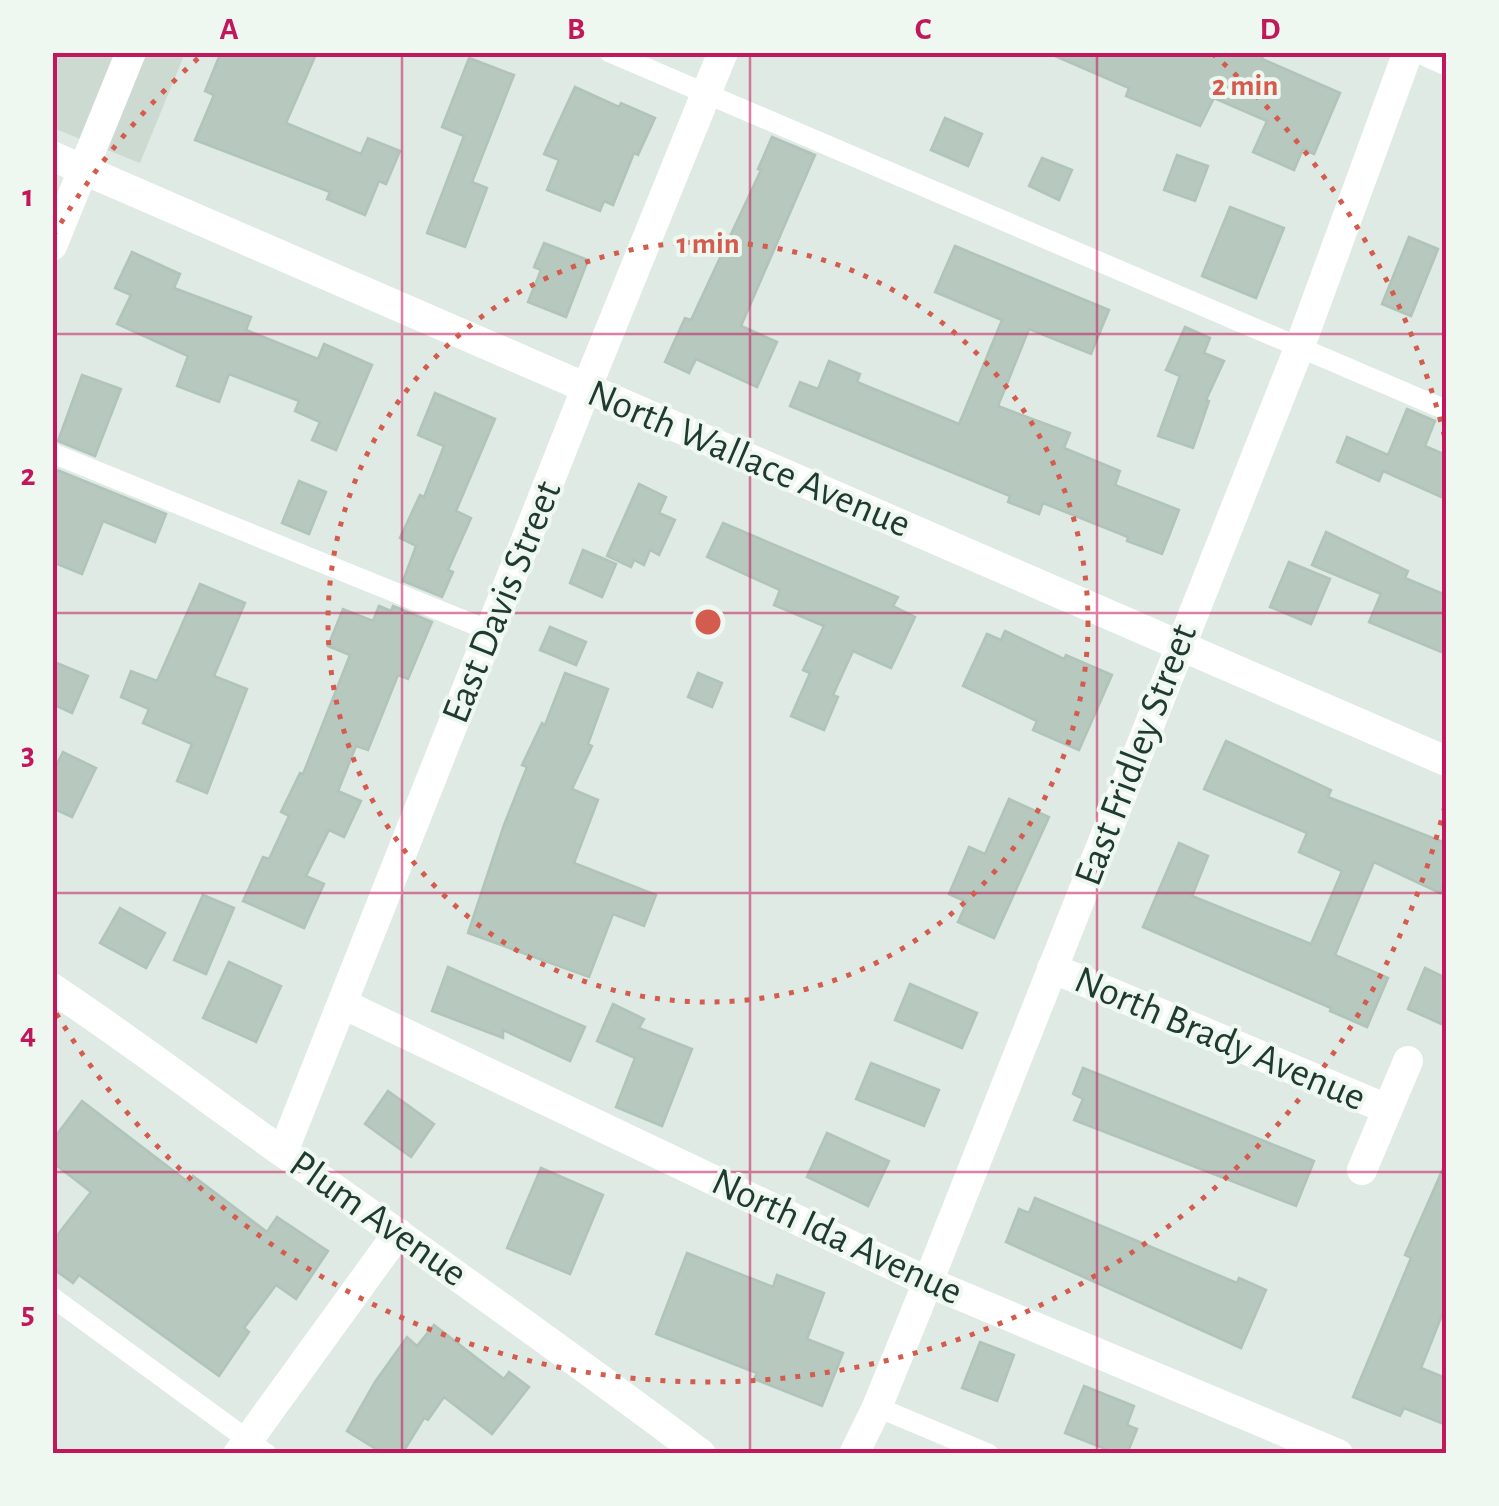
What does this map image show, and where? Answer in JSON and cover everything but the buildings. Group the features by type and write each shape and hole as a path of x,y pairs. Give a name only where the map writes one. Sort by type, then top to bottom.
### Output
{"street":[{"path":"52,246 130,52"},
{"name":"East Davis Street","path":"283,1152 723,52"},
{"name":"East Fridley Street","path":"854,1454 928,1282 1300,346 1408,52"},
{"path":"1428,52 1446,60"},
{"name":"North Wallace Avenue","path":"52,156 1446,761"},
{"name":"North Brady Avenue","path":"1052,968 1387,1109"},
{"name":"Plum Avenue","path":"52,988 525,1322 701,1454"},
{"name":"North Ida Avenue","path":"343,1004 928,1282 1338,1454"},
{"path":"1362,1170 1408,1061"},
{"path":"251,1449 398,1233"}],"lane":[{"path":"609,52 1446,410"},
{"path":"52,453 490,631"},
{"path":"52,1297 251,1449"},
{"path":"877,1407 988,1454"}],"shaded area":[{"path":"52,53 185,53 140,163 53,128"}]}
